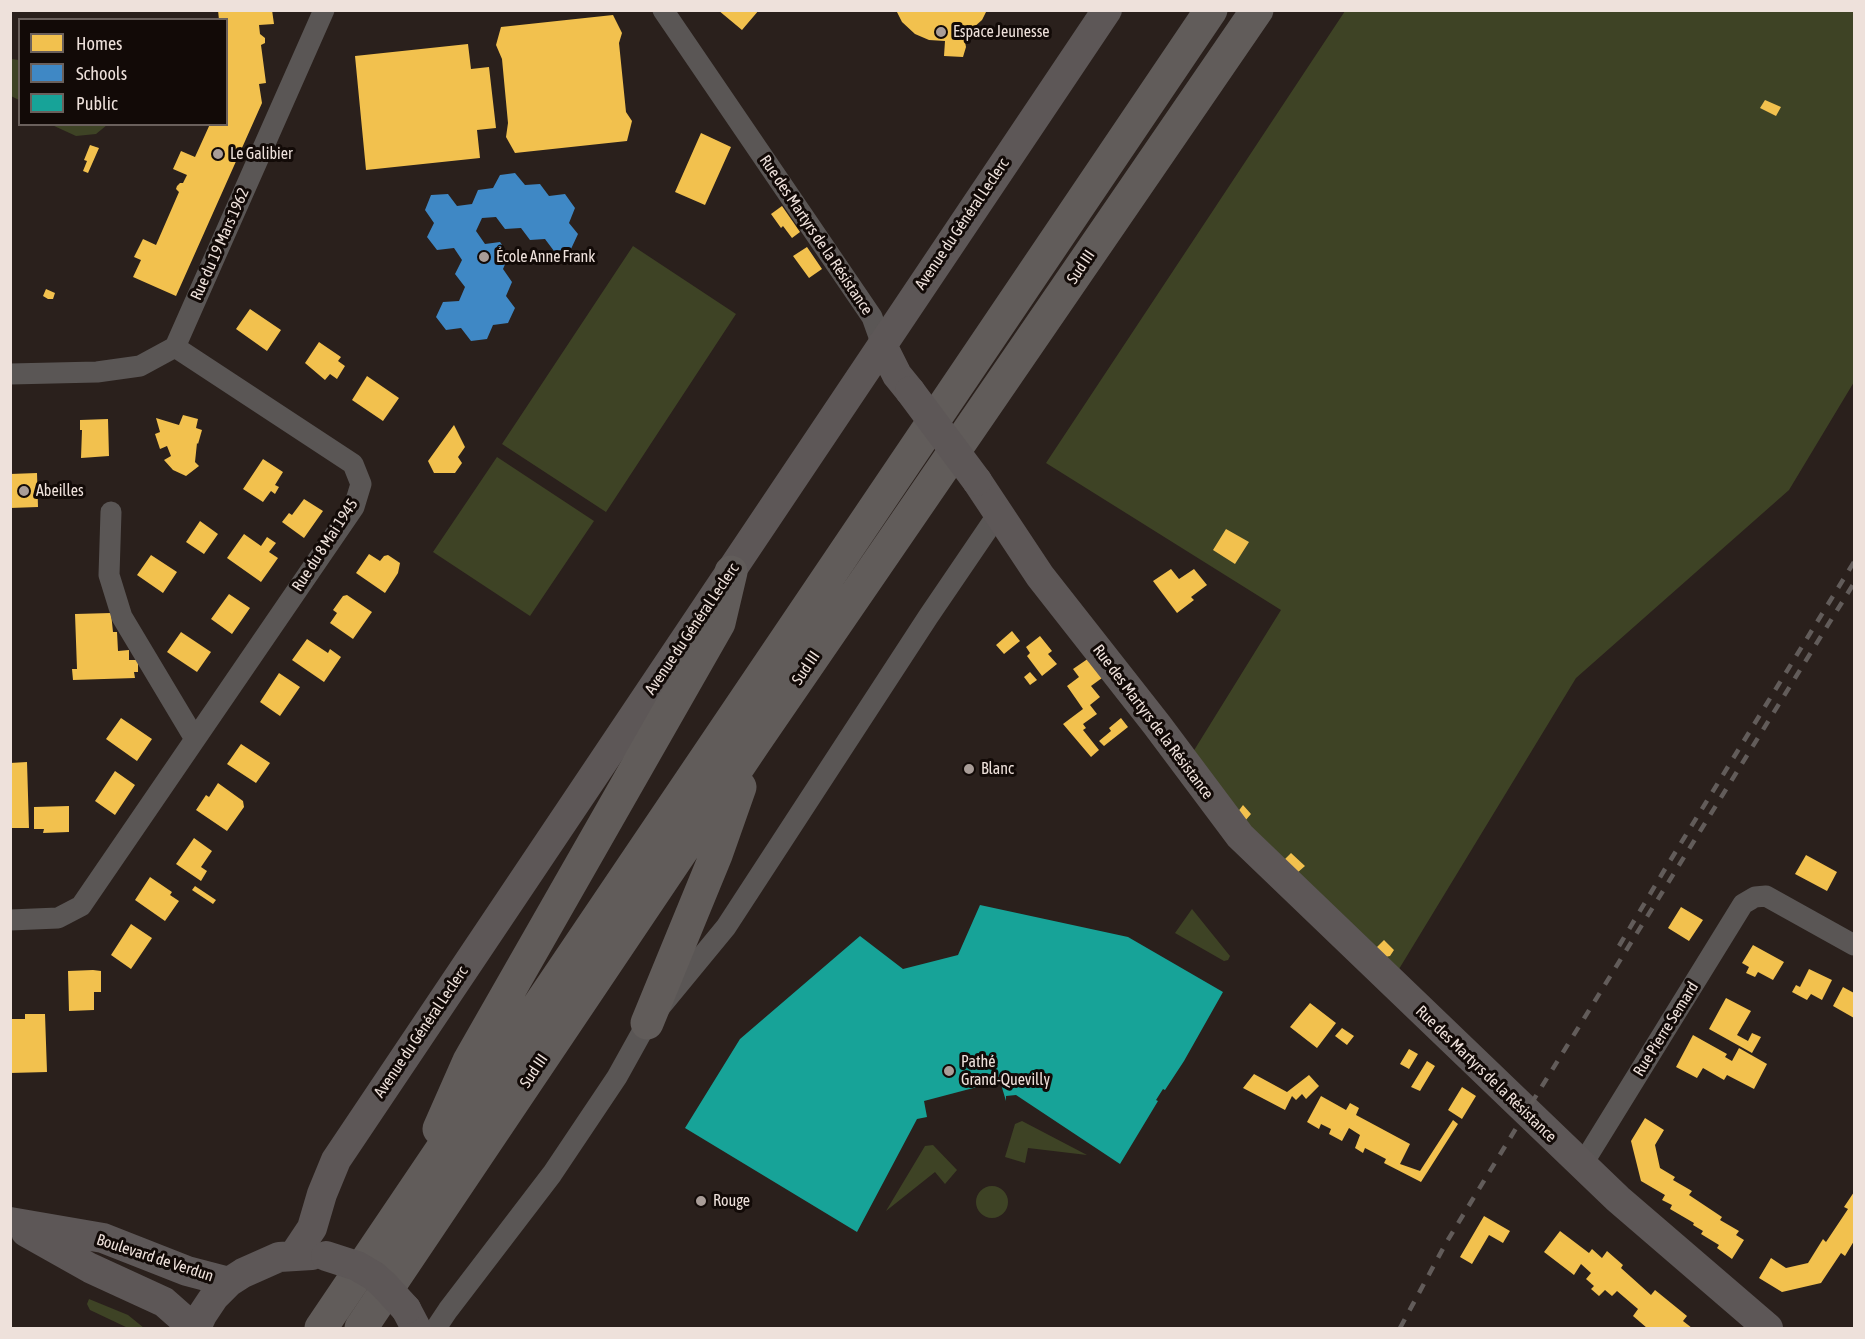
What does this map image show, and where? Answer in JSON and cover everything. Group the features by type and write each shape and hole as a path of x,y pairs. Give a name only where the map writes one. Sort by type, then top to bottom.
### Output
{"highway":[{"name":"Sud III","path":"321,1329 1211,10"},
{"name":"Sud III","path":"361,1329 755,742 1257,10"},
{"path":"404,1208 469,1061 720,623 730,572"},
{"path":"647,1023 716,855 755,742"}],"street":[{"name":"Rue du 19 Mars 1962","path":"175,347 324,10"},
{"name":"Rue des Martyrs de la Résistance","path":"663,10 872,317 882,345 897,375 977,481 1040,576 1152,718 1240,836 1618,1199 1768,1329"},
{"name":"Avenue du Général Leclerc","path":"294,1255 312,1228 322,1194 336,1160 1107,10"},
{"path":"10,374 96,372 140,366 175,347"},
{"name":"Rue du 8 Mai 1945","path":"10,920 58,918 81,906 354,507 362,484 352,464 175,347"},
{"path":"111,512 109,575 122,617 195,739"},
{"path":"436,1329 552,1174 617,1077 647,1023 726,927 928,617 998,514"},
{"name":"Rue Pierre Semard","path":"1582,1165 1743,904 1755,897 1766,896 1854,945"},
{"name":"Boulevard de Verdun","path":"10,1223 103,1239 187,1271 229,1282"},
{"name":"Boulevard de Verdun","path":"10,1223 90,1268 164,1302 181,1317 189,1329"},
{"path":"196,1329 214,1297 229,1282 258,1265 294,1255 326,1256 357,1266 384,1285 411,1319"}],"green space":[{"path":"1345,11 1854,11 1854,382 1789,490 1576,678 1399,969 1245,821 1193,752 1281,610 1046,463"},
{"path":"11,59 18,60 18,100 11,96"},
{"path":"54,126 106,126 96,134 76,136"},
{"path":"633,246 736,314 606,512 502,444"},
{"path":"497,457 594,521 530,616 433,552"},
{"path":"1192,909 1230,956 1228,960 1224,961 1175,933"},
{"path":"1022,1121 1087,1155 1028,1148 1025,1163 1005,1157 1015,1124"},
{"path":"933,1145 957,1170 945,1184 935,1172 886,1211 925,1146"},
{"path":"992,1186 1003,1191 1008,1202 1003,1213 992,1218 981,1213 976,1202 981,1191"},
{"path":"89,1299 128,1315 144,1328 128,1328 90,1310 87,1304"}],"building: Homes":[{"name":"Le Galibier","path":"218,10 272,10 274,24 259,25 260,34 265,38 265,43 261,45 266,83 259,84 262,103 176,296 133,277 141,260 134,257 143,239 156,245 179,192 176,189 177,186 183,183 187,175 173,169 181,151 195,157 209,126 228,126 228,18 219,18"},
{"path":"718,10 759,10 742,30"},
{"name":"Espace Jeunesse","path":"896,10 987,10 982,20 964,36 966,47 963,57 944,56 945,41 929,40 915,34 902,22"},
{"path":"613,15 622,33 619,43 626,112 632,121 627,141 515,153 506,137 508,123 502,59 496,45 501,27"},
{"path":"468,44 471,69 489,67 496,128 477,130 480,158 366,170 355,56"},
{"path":"1765,100 1781,107 1776,116 1760,108"},
{"path":"701,133 731,147 705,205 675,192"},
{"path":"90,145 99,148 88,173 83,171 87,161 84,160"},
{"path":"782,206 800,232 792,238 771,214"},
{"path":"807,247 822,269 809,278 793,256"},
{"path":"46,289 55,293 53,299 43,296"},
{"path":"250,309 281,330 267,351 236,329"},
{"path":"319,342 341,357 338,361 345,366 337,379 330,374 325,380 305,363"},
{"path":"367,376 399,398 383,421 352,400"},
{"path":"183,415 198,419 196,428 202,430 197,443 195,462 199,466 186,476 173,470 164,460 171,456 167,446 160,449 155,434 160,432 156,418 179,425"},
{"path":"108,419 109,456 81,458 80,420"},
{"path":"454,425 465,447 458,457 462,463 455,473 434,473 428,461"},
{"path":"263,459 283,472 275,485 279,487 275,494 271,491 263,502 243,489"},
{"name":"Abeilles","path":"37,473 38,507 10,508 10,474"},
{"path":"304,499 323,511 304,538 282,522 289,513 292,515"},
{"path":"200,521 218,534 204,554 186,542"},
{"path":"1226,529 1249,542 1235,564 1213,550"},
{"path":"244,534 261,546 267,537 276,543 269,552 278,558 261,582 227,558"},
{"path":"369,554 380,561 388,555 400,563 398,573 385,593 356,573"},
{"path":"151,555 177,572 163,593 137,575"},
{"path":"1171,569 1179,579 1194,569 1207,585 1191,597 1194,600 1177,613 1153,581"},
{"path":"229,594 250,608 232,634 211,619"},
{"path":"347,595 372,612 353,639 330,623 337,613 333,610 343,596"},
{"path":"111,613 113,632 117,632 118,651 129,650 129,660 138,660 138,672 134,672 135,678 73,680 72,669 77,669 75,614"},
{"path":"1012,631 1020,641 1004,654 996,645"},
{"path":"181,632 211,652 197,672 167,652"},
{"path":"1040,636 1052,651 1048,654 1057,664 1042,676 1027,656 1030,653 1026,647"},
{"path":"307,639 328,653 330,649 341,657 324,682 292,660"},
{"path":"1089,658 1102,678 1091,686 1100,697 1090,705 1097,714 1083,724 1086,728 1083,730 1099,750 1091,757 1063,724 1083,709 1067,686 1079,677 1073,669"},
{"path":"1030,672 1037,680 1030,685 1024,677"},
{"path":"279,673 300,687 280,716 260,702"},
{"path":"121,718 152,739 137,761 106,739"},
{"path":"1121,718 1128,727 1104,746 1099,741"},
{"path":"241,744 270,763 256,783 227,764"},
{"path":"27,762 29,828 11,828 10,763"},
{"path":"115,771 135,785 115,815 95,801"},
{"path":"218,783 243,801 244,807 227,831 196,810 206,795 209,797"},
{"path":"1243,805 1251,814 1245,821 1237,813"},
{"path":"69,806 69,832 43,833 44,829 34,829 34,807"},
{"path":"194,838 212,851 201,867 207,871 201,881 176,864"},
{"path":"1291,853 1305,866 1297,873 1284,860"},
{"path":"1806,855 1837,872 1827,891 1795,874"},
{"path":"150,877 172,892 170,895 179,901 165,921 135,900"},
{"path":"195,886 216,900 213,904 192,890"},
{"path":"1681,907 1703,920 1689,941 1668,928"},
{"path":"131,924 152,938 131,969 111,955"},
{"path":"1384,940 1394,950 1390,956 1385,957 1376,948"},
{"path":"1753,945 1784,962 1773,980 1758,972 1755,977 1746,973 1749,967 1742,963"},
{"path":"1809,969 1832,980 1822,1000 1811,994 1807,1000 1792,992 1796,985 1800,987"},
{"path":"68,971 101,971 101,992 94,992 94,1010 69,1011"},
{"path":"1843,987 1854,993 1854,1018 1833,1006"},
{"path":"1726,998 1751,1011 1737,1035 1748,1041 1752,1033 1761,1037 1752,1053 1709,1029"},
{"path":"1310,1003 1336,1023 1317,1048 1290,1027"},
{"path":"25,1014 45,1014 47,1072 10,1073 10,1019 25,1019"},
{"path":"1342,1028 1354,1036 1347,1045 1335,1036"},
{"path":"1693,1035 1727,1054 1725,1057 1732,1061 1739,1048 1767,1064 1754,1089 1727,1075 1724,1080 1703,1068 1697,1078 1676,1067"},
{"path":"1409,1049 1418,1054 1409,1069 1400,1064"},
{"path":"1427,1061 1435,1066 1420,1091 1411,1087"},
{"path":"1254,1074 1287,1092 1309,1075 1319,1086 1306,1099 1302,1094 1296,1100 1292,1096 1285,1110 1243,1088"},
{"path":"1462,1087 1476,1096 1462,1119 1448,1110"},
{"path":"1321,1096 1346,1110 1350,1103 1359,1108 1356,1115 1410,1144 1400,1164 1420,1171 1453,1120 1458,1124 1421,1182 1384,1163 1386,1159 1365,1148 1363,1153 1355,1148 1360,1135 1349,1128 1342,1141 1329,1134 1331,1129 1321,1124 1319,1129 1307,1122"},
{"path":"1645,1118 1664,1130 1655,1145 1660,1168 1675,1177 1673,1180 1692,1191 1689,1195 1722,1217 1720,1220 1739,1231 1736,1235 1744,1240 1732,1259 1717,1248 1719,1245 1701,1234 1703,1231 1693,1225 1694,1223 1670,1209 1672,1205 1662,1200 1665,1195 1641,1181 1631,1141"},
{"path":"1854,1192 1854,1241 1845,1256 1841,1253 1821,1283 1782,1292 1759,1278 1771,1258 1786,1268 1808,1263 1823,1239 1826,1242 1848,1209 1844,1207"},
{"path":"1484,1216 1510,1231 1503,1243 1489,1235 1472,1264 1460,1257"},
{"path":"1560,1231 1589,1253 1592,1249 1602,1258 1607,1251 1623,1265 1621,1268 1651,1295 1655,1290 1687,1316 1683,1321 1692,1328 1647,1328 1633,1316 1638,1309 1617,1291 1612,1296 1605,1290 1599,1296 1591,1289 1594,1286 1586,1279 1591,1273 1581,1264 1574,1275 1544,1252"}],"building: Schools":[{"name":"École Anne Frank","path":"515,173 525,185 540,184 549,196 565,194 575,208 569,223 578,234 571,249 554,251 545,239 530,240 521,228 505,229 496,217 482,218 476,231 485,244 500,242 509,255 503,269 512,282 506,296 515,308 508,323 493,325 487,339 471,341 461,328 446,330 436,317 443,302 459,301 465,287 455,274 462,260 454,248 437,250 427,237 434,223 425,210 431,195 448,194 457,206 472,204 478,190 493,188 500,175"}],"building: Public":[{"name":"Pathé Grand-Quevilly","path":"980,905 1128,937 1223,992 1184,1061 1156,1100 1158,1101 1120,1164 1016,1095 1006,1096 1006,1101 1000,1081 924,1101 927,1117 917,1119 857,1232 685,1128 740,1039 860,936 903,969 958,955"}],"railway":[{"path":"1619,946 1854,562"},
{"path":"1400,1328 1446,1243 1854,583"}],"place":[{"name":"Espace Jeunesse","path":"941,32"},
{"name":"Le Galibier","path":"218,154"},
{"name":"École Anne Frank","path":"484,257"},
{"name":"Abeilles","path":"24,491"},
{"name":"Blanc","path":"969,769"},
{"name":"Pathé Grand-Quevilly","path":"949,1071"},
{"name":"Rouge","path":"701,1201"}]}
